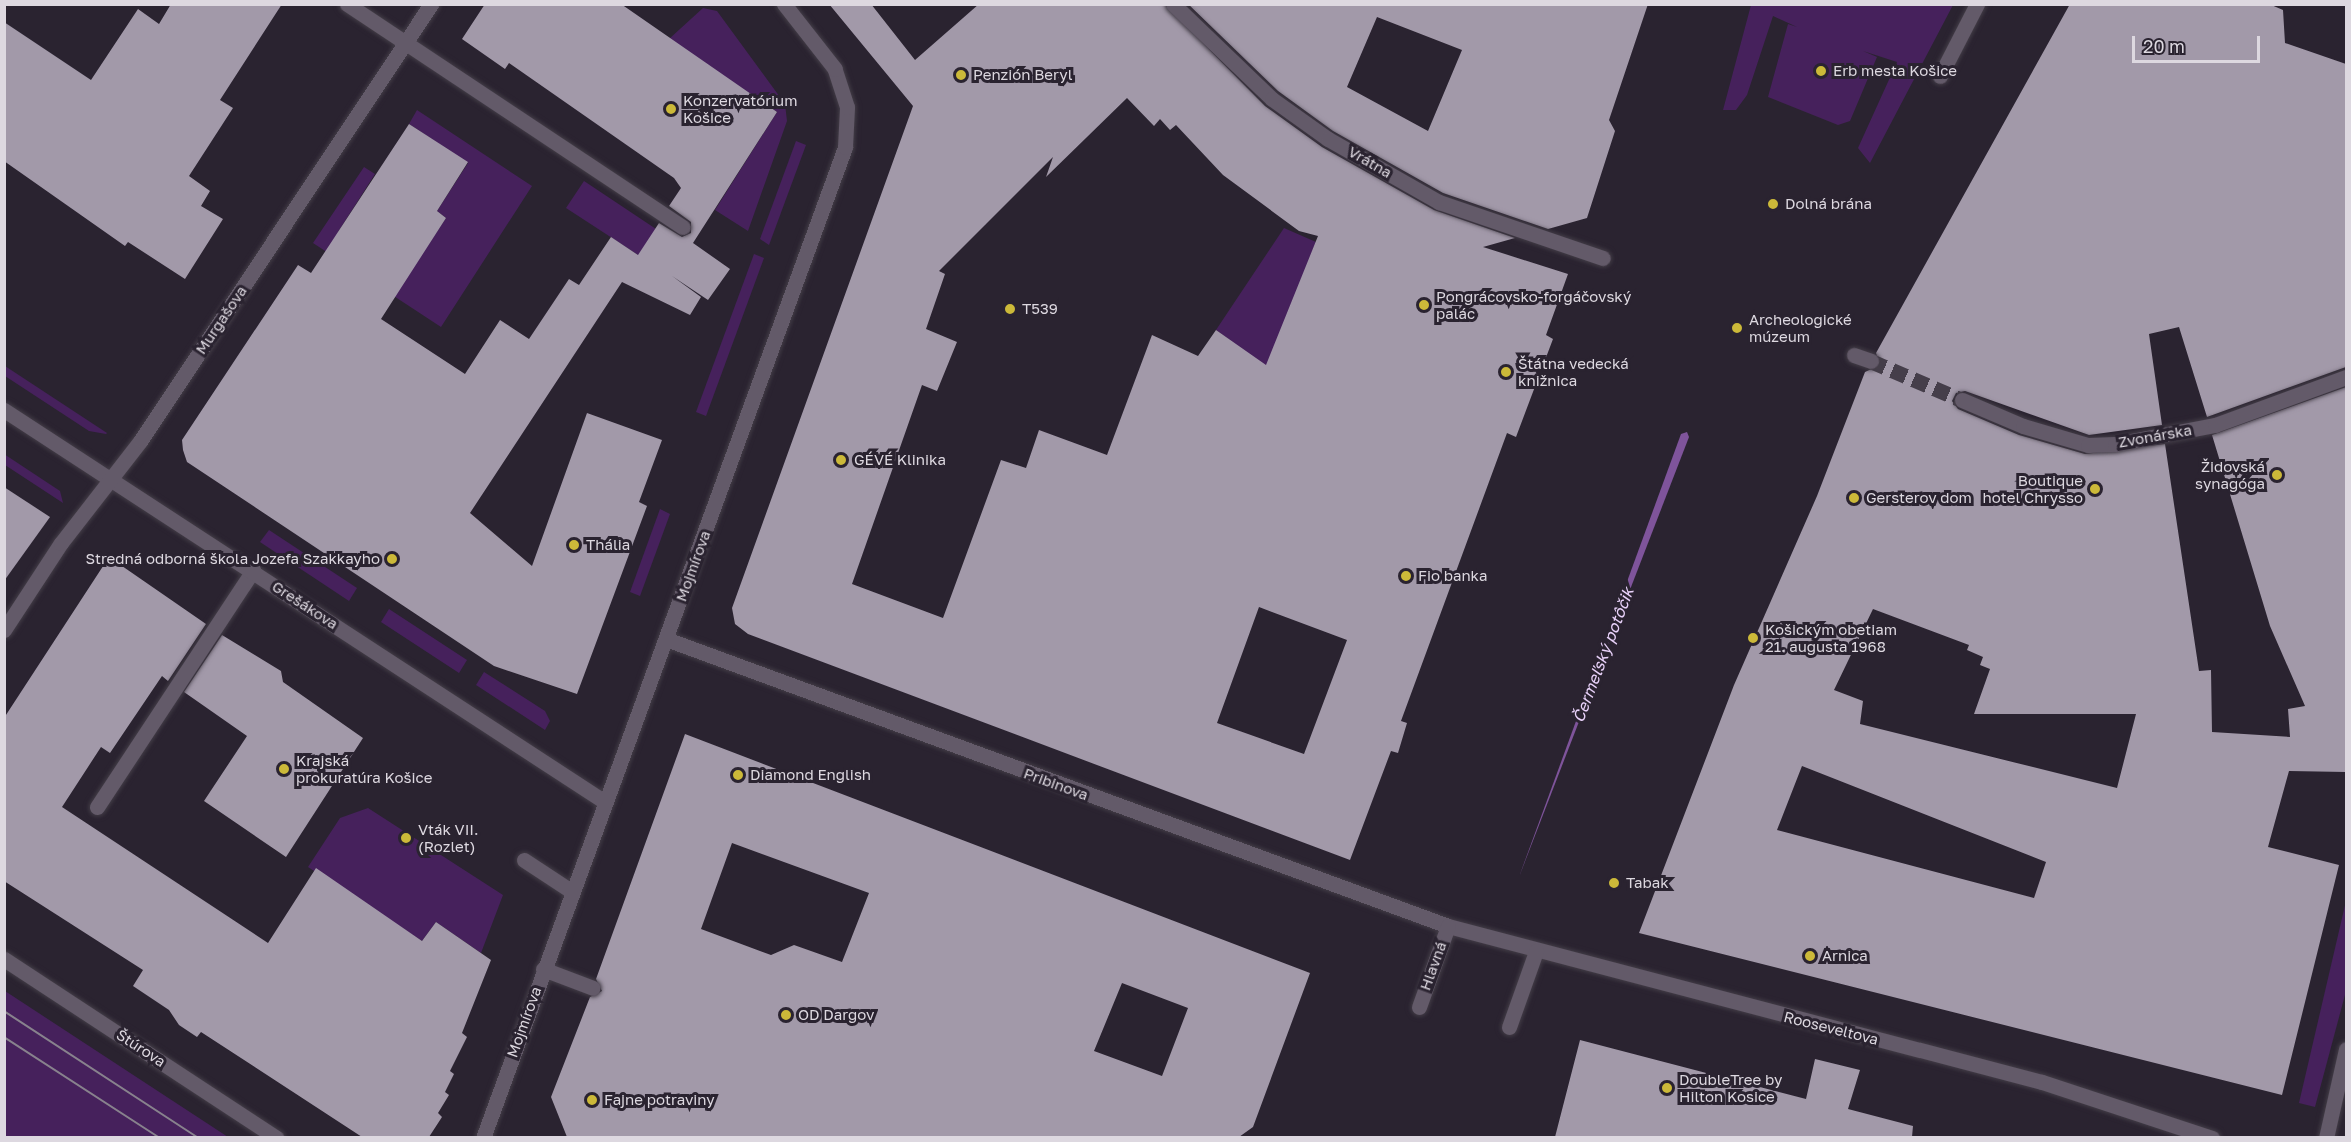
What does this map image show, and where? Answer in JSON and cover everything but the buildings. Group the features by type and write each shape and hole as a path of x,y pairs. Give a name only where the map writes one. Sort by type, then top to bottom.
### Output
{"street":[{"name":"Murgašova","path":"4,630 112,478 431,4"},
{"name":"Mojmírova","path":"483,1137 848,134 847,107 835,69 784,4"},
{"name":"Vrátna","path":"1173,4 1272,99 1328,139 1439,202 1603,258"},
{"path":"1940,76 1977,4"},
{"path":"352,6 683,227"},
{"path":"1854,355 1871,361"},
{"name":"Zvonárska","path":"1962,400 2077,442 2115,444 2215,424 2346,377"},
{"name":"Grešákova","path":"4,410 112,478 605,802"},
{"path":"98,807 253,570"},
{"name":"Pribinova","path":"666,639 1448,926"},
{"path":"524,860 571,891"},
{"name":"Rooseveltova","path":"1448,926 1536,951 2042,1082 2212,1137"},
{"name":"Hlavná","path":"1419,1007 1448,926"},
{"path":"1509,1027 1536,951"},
{"name":"Štúrova","path":"4,959 277,1137"},
{"path":"543,969 593,988"},
{"path":"2326,1137 2346,1049"}],"shaded area":[{"path":"1751,4 1953,5 1870,163 1858,148 1897,62 1863,51 1877,57 1850,121 1838,125 1768,97 1788,24 1797,27 1773,16 1747,95 1736,110 1723,110"},
{"path":"703,8 717,11 785,104 787,121 748,231 715,210 777,112 669,39"},
{"path":"417,110 532,186 441,327 313,243 364,167 375,174 338,232 406,278 446,218 437,211 468,163 409,124"},
{"path":"796,141 806,145 769,245 760,239"},
{"path":"584,181 689,251 672,277 566,208"},
{"path":"1284,228 1316,242 1272,360 1254,392 1239,347 1216,330"},
{"path":"754,254 764,258 706,416 696,412"},
{"path":"5,366 107,433 89,431 5,376"},
{"path":"4,454 60,491 63,503 5,465"},
{"path":"660,509 670,514 640,596 630,592"},
{"path":"269,530 357,588 349,601 260,542"},
{"path":"389,609 467,660 459,673 381,622"},
{"path":"484,672 545,711 550,721 545,730 476,685"},
{"path":"368,808 503,895 481,953 436,922 422,941 308,867 340,818"},
{"path":"2346,901 2346,991 2315,1107 2299,1103"},
{"path":"5,991 228,1137 5,1137"}],"water":[{"name":"Čermeľský potôčik","path":"1687,432 1689,437 1519,877 1681,434"}],"tunnel":[{"path":"1871,361 1962,400"}],"tram line":[{"path":"4,1011 199,1138"},
{"path":"4,1037 160,1138"}],"place":[{"name":"Erb mesta Košice","path":"1821,71"},
{"name":"Penzión Beryl","path":"961,75"},
{"name":"Konzervatórium Košice","path":"671,109"},
{"name":"Dolná brána","path":"1773,204"},
{"name":"Pongrácovsko-forgáčovský palác","path":"1424,305"},
{"name":"T539","path":"1010,309"},
{"name":"Archeologické múzeum","path":"1737,328"},
{"name":"Štátna vedecká knižnica","path":"1506,372"},
{"name":"GÉVÉ Klinika","path":"841,460"},
{"name":"Židovská synagóga","path":"2277,475"},
{"name":"Boutique hotel Chrysso","path":"2095,489"},
{"name":"Gersterov dom","path":"1854,498"},
{"name":"Thália","path":"574,545"},
{"name":"Stredná odborná škola Jozefa Szakkayho","path":"392,559"},
{"name":"Fio banka","path":"1406,576"},
{"name":"Košickým obetiam 21. augusta 1968","path":"1753,638"},
{"name":"Krajská prokuratúra Košice","path":"284,769"},
{"name":"Diamond English","path":"738,775"},
{"name":"Vták VII. (Rozlet)","path":"406,838"},
{"name":"Tabak","path":"1614,883"},
{"name":"Arnica","path":"1810,956"},
{"name":"OD Dargov","path":"786,1015"},
{"name":"DoubleTree by Hilton Kosice","path":"1667,1088"},
{"name":"Fajne potraviny","path":"592,1100"}]}
